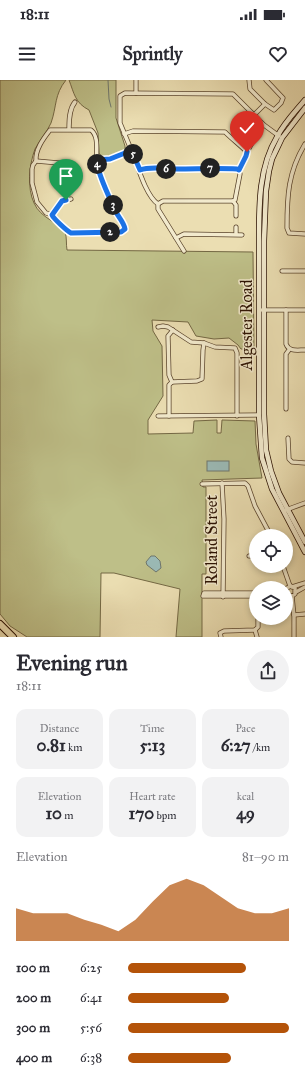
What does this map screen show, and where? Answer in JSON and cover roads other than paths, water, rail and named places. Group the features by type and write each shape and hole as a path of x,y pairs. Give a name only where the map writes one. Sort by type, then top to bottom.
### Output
{"highway":[{"path":"0,624 13,637"}],"main road":[{"name":"Algester Road","path":"262,310 259,210 261,183 267,159 277,135 305,100"},
{"name":"Algester Road","path":"305,108 282,138 272,159 267,182 264,227 262,310 262,415 268,461 275,483 305,552"},
{"name":"Algester Road","path":"286,510 305,542"}],"street":[{"path":"136,80 136,93"},
{"path":"249,80 250,88 272,110 281,103 283,98 266,80"},
{"path":"184,250 158,208 158,204 154,202 149,194 133,154 130,151 120,123 120,98 122,94 233,94 264,125 282,138"},
{"path":"69,130 72,106 75,102"},
{"path":"254,115 265,104"},
{"path":"50,130 91,130 94,132 96,142 96,160 98,169 116,212 124,225 124,230 121,232 71,233 52,215 46,213 35,198 32,183 32,169 36,161 38,148 50,130"},
{"path":"124,134 133,131 225,132 231,140 247,152"},
{"path":"233,201 235,200 240,174 239,170 253,141"},
{"path":"305,144 298,157 289,184 287,195 287,228 289,233 292,234 305,234"},
{"path":"96,160 110,159 130,151"},
{"path":"36,161 59,163"},
{"path":"140,170 146,168 211,168 239,170"},
{"path":"52,215 62,201 71,199"},
{"path":"158,204 163,201 233,201"},
{"path":"233,201 236,205 236,216"},
{"path":"236,227 236,234"},
{"path":"176,238 184,234 242,235"},
{"path":"282,271 305,271"},
{"path":"262,310 305,310"},
{"path":"286,310 286,344 289,350"},
{"path":"158,327 163,326 173,330 191,342 204,343 215,347 233,347 236,350 237,416"},
{"path":"172,382 168,375 168,336 173,330"},
{"path":"172,382 196,381 202,379 204,343"},
{"path":"289,350 305,350"},
{"path":"286,409 286,354 289,350"},
{"path":"169,416 169,385 172,382"},
{"path":"158,416 262,415"},
{"path":"288,438 289,459 292,462 305,463"},
{"name":"Roland Street","path":"222,483 224,519 223,595"},
{"path":"202,484 246,483 255,506 267,529"},
{"path":"286,510 305,503"},
{"path":"293,586 305,583"},
{"path":"293,593 305,587"},
{"path":"293,588 296,592"},
{"path":"223,595 249,593"},
{"path":"223,595 249,596"},
{"path":"293,611 294,637"},
{"path":"294,614 305,614"},
{"path":"257,637 256,630 258,625"},
{"path":"221,637 220,633 224,631 256,630"}],"water":[{"path":"207,461 229,461 229,471 207,471"},
{"path":"151,556 155,556 160,561 161,568 156,572 147,565 146,562"}],"waterway":[{"path":"108,80 111,107"}]}
